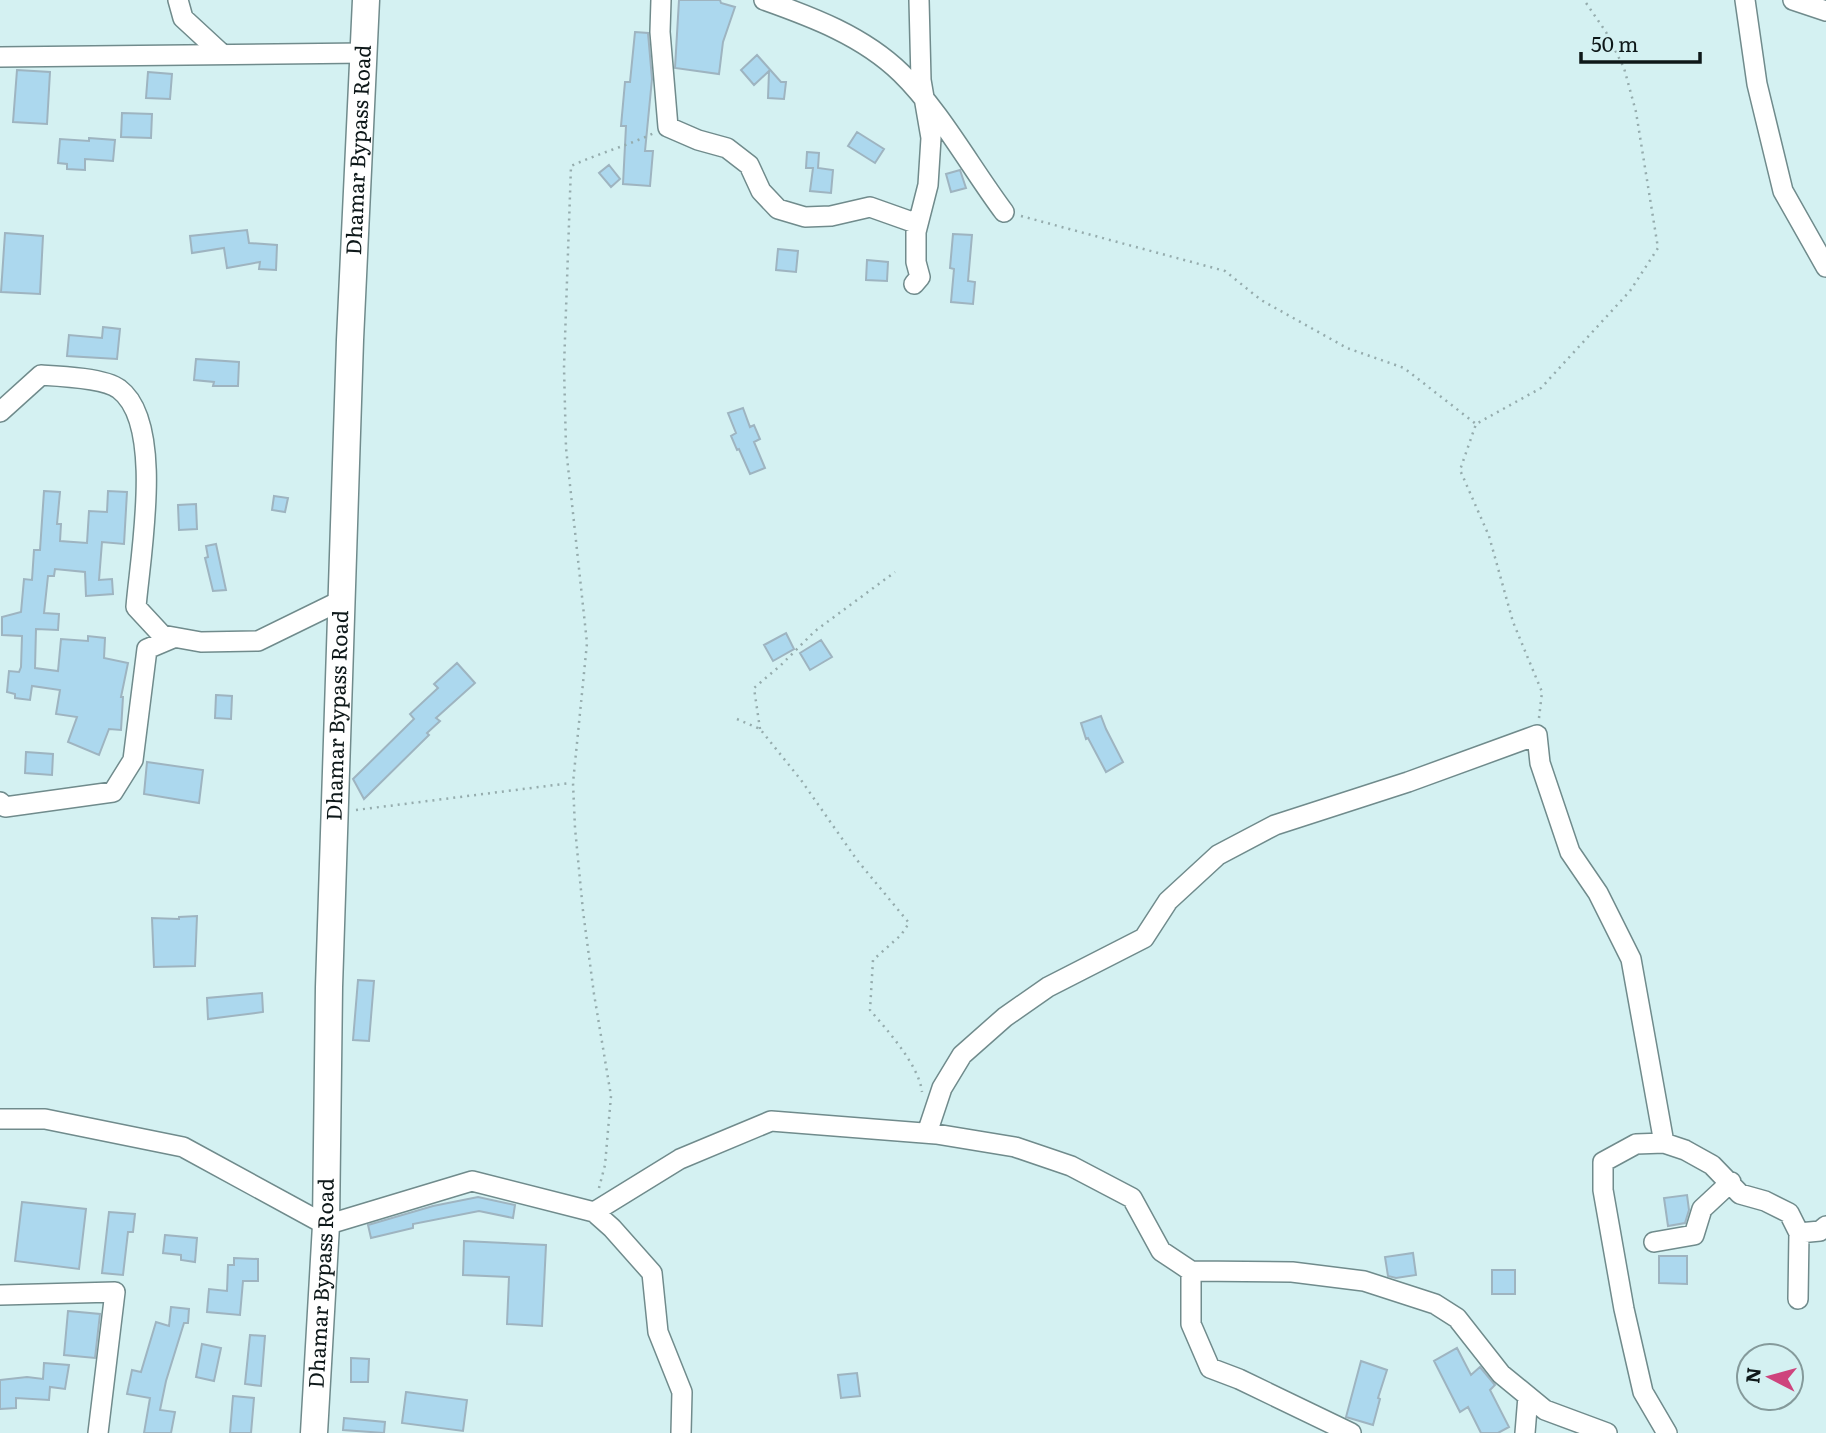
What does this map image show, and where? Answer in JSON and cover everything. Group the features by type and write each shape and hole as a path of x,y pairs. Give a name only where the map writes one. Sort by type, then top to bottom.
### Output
{"main road":[{"name":"Dhamar Bypass Road","path":"314,1433 326,1225 329,987 350,340 366,0"}],"street":[{"path":"178,0 183,18 222,54"},
{"path":"661,0 660,32 668,127 698,140 727,148 749,165 761,191 778,209 804,217 831,216 870,207 918,224"},
{"path":"764,0 818,19 864,44 900,72 924,99 1004,212"},
{"path":"914,284 920,277 916,262 918,224 928,186 931,138 921,80 919,0"},
{"path":"1745,0 1757,84 1783,191 1826,267"},
{"path":"1793,0 1826,11"},
{"path":"0,57 365,53"},
{"path":"0,412 41,375 77,376 119,388 138,413 146,447 146,494 136,607 162,635 201,642 258,641 342,600"},
{"path":"0,802 5,807 113,792 133,760 147,649 173,638"},
{"path":"927,1133 942,1088 962,1055 1005,1017 1048,988 1143,938 1168,901 1218,855 1275,825 1408,782 1537,735 1540,763 1570,852 1598,893 1631,959 1664,1143"},
{"path":"0,1119 45,1119 183,1147 326,1225 472,1181 594,1212 652,1273 658,1332 682,1392 681,1433"},
{"path":"594,1212 680,1160 771,1121 927,1133 1015,1147 1071,1166 1132,1198 1161,1251 1191,1271 1292,1272 1364,1281 1436,1304 1457,1318 1501,1374 1545,1410 1607,1433"},
{"path":"1667,1433 1643,1392 1624,1309 1604,1190 1603,1161 1636,1144 1664,1143 1685,1150 1712,1165 1740,1194 1765,1201 1789,1213 1800,1233 1798,1299"},
{"path":"1654,1242 1694,1235 1702,1209 1731,1182"},
{"path":"1800,1233 1821,1231 1826,1226"},
{"path":"1191,1271 1191,1324 1210,1368 1239,1379 1351,1433"},
{"path":"0,1295 116,1292 98,1433"},
{"path":"1525,1433 1528,1396"}],"path":[{"path":"1537,735 1542,692 1513,622 1489,536 1460,470 1476,424 1541,388 1630,291 1658,248 1636,112 1624,68 1584,0"},
{"path":"594,1212 605,1166 611,1096 583,911 573,783 587,643 566,448 564,368 571,166 599,153 622,148 668,127"},
{"path":"1004,212 1226,271 1261,300 1347,348 1404,368 1476,424"},
{"path":"760,729 754,688 815,631 895,572"},
{"path":"737,719 760,729 801,780 857,860 909,923 901,935 873,960 870,1010 895,1040 921,1082 922,1095"},
{"path":"335,812 573,783"}],"building":[{"path":"679,0 720,0 721,3 735,7 723,42 719,74 675,68"},
{"path":"635,32 648,33 652,79 645,151 653,151 650,186 623,184 626,126 621,126 625,82 630,82"},
{"path":"757,55 781,82 786,82 784,99 768,98 769,71 754,85 741,70"},
{"path":"17,70 50,72 47,124 13,122"},
{"path":"148,72 172,74 170,99 146,98"},
{"path":"122,113 152,114 151,138 121,137"},
{"path":"857,132 884,149 875,163 848,146"},
{"path":"89,138 115,140 113,161 85,159 85,170 67,169 67,164 58,163 60,139 89,141"},
{"path":"807,152 819,153 818,168 833,170 831,193 810,191 813,168 806,168"},
{"path":"609,165 620,179 611,187 599,173"},
{"path":"960,170 966,188 951,192 946,174"},
{"path":"247,230 249,243 277,245 276,270 259,269 260,262 227,268 224,248 192,253 190,236"},
{"path":"5,233 43,236 40,294 1,292"},
{"path":"953,234 972,235 968,281 975,282 973,304 951,302"},
{"path":"778,249 798,251 796,272 776,270"},
{"path":"867,260 888,262 887,281 866,280"},
{"path":"103,327 120,329 117,359 67,356 69,335 102,338"},
{"path":"196,359 239,362 238,386 213,386 214,382 194,380"},
{"path":"743,408 750,427 754,425 760,439 754,442 765,468 750,474 731,436 736,433 728,413"},
{"path":"44,491 60,492 57,524 61,524 60,541 87,543 89,511 107,512 108,491 127,492 124,544 102,542 99,580 112,579 113,594 86,596 85,572 55,569 54,576 48,576 44,613 59,614 58,630 36,629 35,668 58,671 61,639 88,641 88,636 105,638 104,658 128,663 121,697 121,730 109,729 99,755 68,742 77,717 56,714 60,690 32,686 30,700 15,698 15,694 7,692 9,671 19,672 21,667 22,636 2,635 2,617 21,612 24,579 32,580 34,550 40,550"},
{"path":"274,496 288,498 285,512 272,510"},
{"path":"196,504 197,529 179,530 178,505"},
{"path":"216,544 226,590 213,591 205,558 208,557 206,546"},
{"path":"786,633 794,649 773,661 764,645"},
{"path":"821,640 832,657 810,670 800,653"},
{"path":"457,663 475,683 436,718 440,721 427,733 429,735 364,799 353,779 414,719 410,714 438,688 434,684"},
{"path":"216,695 232,696 231,719 215,718"},
{"path":"1101,716 1123,762 1106,772 1088,738 1086,739 1081,723"},
{"path":"26,752 53,754 52,775 25,773"},
{"path":"147,762 203,770 199,803 144,794"},
{"path":"197,916 195,966 154,967 152,918 179,919"},
{"path":"358,980 374,981 369,1041 353,1040"},
{"path":"262,993 263,1012 208,1019 207,998"},
{"path":"1687,1195 1689,1210 1685,1223 1668,1226 1664,1198"},
{"path":"478,1197 515,1205 513,1218 479,1211 413,1224 413,1228 371,1238 368,1225 433,1206"},
{"path":"22,1202 86,1209 79,1269 15,1261"},
{"path":"109,1212 135,1214 133,1232 128,1232 123,1275 102,1273"},
{"path":"165,1235 197,1238 195,1262 181,1260 181,1255 163,1253"},
{"path":"464,1241 546,1245 542,1326 507,1324 509,1277 463,1275"},
{"path":"1413,1253 1416,1275 1396,1278 1388,1276 1385,1257"},
{"path":"1659,1256 1687,1256 1687,1284 1659,1283"},
{"path":"234,1258 258,1259 258,1281 243,1281 240,1315 207,1312 209,1289 227,1291 228,1265 234,1265"},
{"path":"1492,1270 1515,1270 1515,1294 1492,1294"},
{"path":"171,1307 189,1309 188,1323 184,1323 160,1410 175,1412 171,1433 144,1433 150,1398 127,1394 132,1370 141,1372 156,1322 169,1326"},
{"path":"68,1311 100,1314 95,1358 64,1355"},
{"path":"250,1335 265,1336 261,1386 245,1384"},
{"path":"202,1344 221,1348 214,1381 196,1377"},
{"path":"1457,1348 1471,1375 1480,1367 1495,1385 1490,1390 1509,1427 1498,1433 1481,1433 1468,1407 1460,1412 1434,1361"},
{"path":"351,1358 369,1359 368,1382 351,1382"},
{"path":"1361,1361 1387,1370 1373,1425 1346,1417"},
{"path":"44,1363 69,1365 65,1389 50,1387 49,1400 16,1398 16,1408 0,1409 0,1380 27,1377 43,1379"},
{"path":"857,1373 860,1396 841,1398 838,1375"},
{"path":"406,1392 467,1400 463,1431 402,1423"},
{"path":"233,1396 254,1398 251,1433 230,1433"},
{"path":"344,1418 385,1422 384,1433 343,1430"}]}
